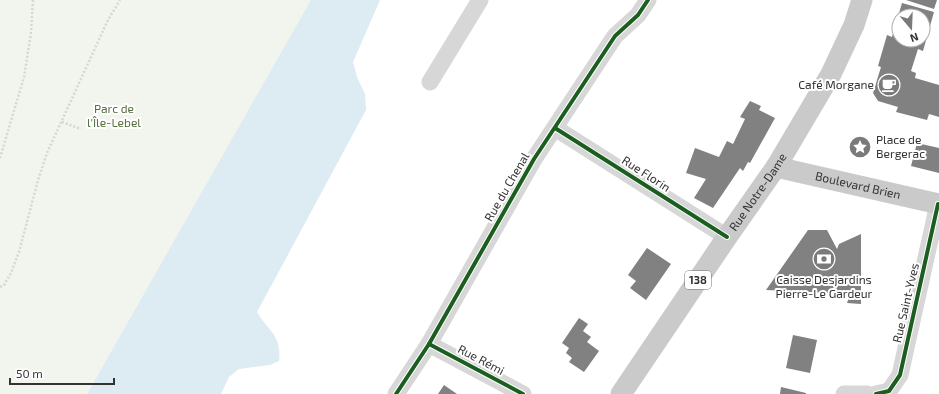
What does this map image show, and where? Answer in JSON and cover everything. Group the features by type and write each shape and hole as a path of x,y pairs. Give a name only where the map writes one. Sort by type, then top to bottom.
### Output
{"main road":[{"name":"Rue Notre-Dame","path":"621,394 776,167 831,74 854,25 860,1"},
{"name":"Boulevard Brien","path":"776,167 939,204"}],"street":[{"path":"430,82 480,0"},
{"name":"Rue du Chenal","path":"396,394 429,344 534,159 615,36 638,15 648,0"},
{"name":"Rue Florin","path":"555,128 727,237"},
{"name":"Rue Saint-Yves","path":"876,394 889,391 900,375 939,204"},
{"name":"Rue Rémi","path":"429,344 523,394"},
{"path":"844,394 867,394"}],"path":[{"path":"0,158 24,77 32,33 33,0"},
{"path":"0,287 4,285 11,273 47,153 84,70 108,20 120,0"},
{"path":"62,122 81,129"}],"green space":[{"name":"Parc de l'Île-Lebel","path":"0,0 312,0 87,394 0,394"}],"shaded area":[{"path":"311,0 380,0 353,62 357,77 365,94 366,110 257,312 276,339 279,352 279,361 270,365 239,369 229,377 221,394 87,394"}],"building":[{"path":"906,0 937,0 934,9"},
{"path":"902,3 920,8 901,8"},
{"path":"931,11 934,12 931,23"},
{"path":"887,35 891,37 891,48 924,48 923,51 918,49 911,71 916,73 915,78 939,85 939,117 929,114 927,120 896,112 898,107 878,101 873,93 881,67 878,66"},
{"path":"750,101 761,106 759,110 775,118 750,163 748,162 743,171 740,168 713,208 694,198 706,179 686,173 695,148 719,157 727,141 733,144 745,119 740,117"},
{"path":"917,143 939,148 939,173 911,166"},
{"name":"Caisse Desjardins Pierre-Le Gardeur","path":"808,230 827,230 837,249 839,244 861,234 861,304 847,303 850,294 766,290"},
{"path":"647,248 671,264 646,300 630,288 636,281 628,275"},
{"path":"579,318 588,324 583,331 591,337 587,342 599,351 584,372 569,362 572,358 566,353 569,348 562,343"},
{"path":"793,335 817,340 810,373 786,368"},
{"path":"444,385 457,394 438,394"},
{"path":"781,387 806,393 806,394 780,394"}],"cycle path":[{"path":"396,394 429,344 534,159 615,36 638,15 648,0"},
{"path":"555,128 727,237"},
{"path":"876,394 889,391 900,375 938,204"},
{"path":"429,344 523,394"}],"place":[{"name":"Café Morgane","path":"889,85"},
{"name":"Place de Bergerac","path":"860,147"},
{"name":"Caisse Desjardins Pierre-Le Gardeur","path":"824,259"}]}
